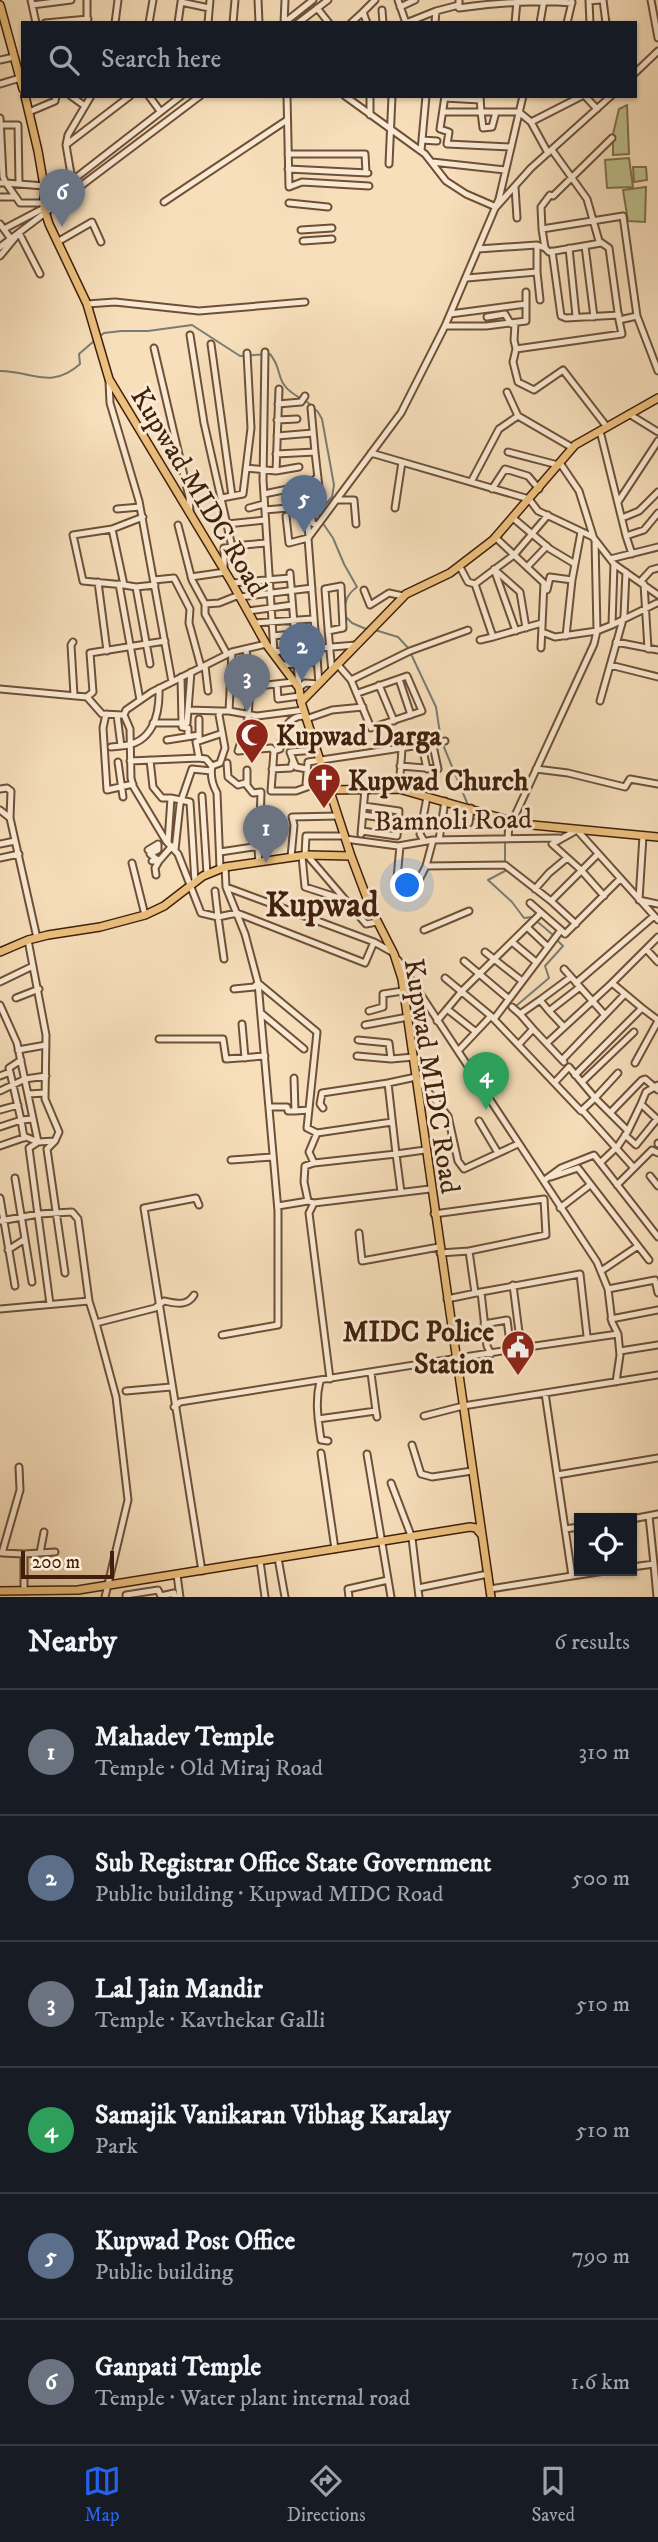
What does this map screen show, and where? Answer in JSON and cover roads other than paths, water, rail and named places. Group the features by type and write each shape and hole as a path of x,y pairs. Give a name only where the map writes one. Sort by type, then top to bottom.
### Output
{"main road":[{"path":"0,5 21,82"},
{"name":"Kupwad MIDC Road","path":"26,98 49,224 87,304 109,379 225,570 301,702 351,856 377,922 394,954 414,1056 430,1189 490,1593"},
{"path":"301,702 403,596 460,567 495,537 573,448 658,398"},
{"path":"330,790 399,789 510,821 658,837"},
{"path":"0,952 28,940 119,923 145,915 164,906 207,874 222,867 291,857 351,856"},
{"path":"0,1591 78,1590 473,1527 482,1534"}],"street":[{"path":"36,21 31,2 71,0"},
{"path":"87,0 87,21"},
{"path":"115,21 118,0"},
{"path":"149,21 153,0"},
{"path":"208,21 210,0"},
{"path":"233,21 235,0"},
{"path":"258,0 259,21"},
{"path":"284,21 285,0"},
{"path":"287,21 313,0"},
{"path":"301,21 328,0"},
{"path":"353,21 375,0"},
{"path":"405,21 399,3 415,0"},
{"path":"590,21 589,1 602,0 606,21"},
{"path":"651,0 658,38"},
{"path":"178,21 181,1 209,8"},
{"path":"411,21 459,3 459,8 508,1 572,1 567,21"},
{"path":"515,21 517,1"},
{"path":"540,21 544,1"},
{"path":"317,8 327,21"},
{"path":"382,10 383,21"},
{"path":"435,21 436,11"},
{"path":"363,12 366,21"},
{"path":"637,71 658,51"},
{"path":"0,60 14,57"},
{"path":"0,84 20,78"},
{"path":"29,112 55,98"},
{"path":"74,98 85,106"},
{"path":"72,180 66,145 68,135 90,98"},
{"path":"66,145 127,98"},
{"path":"150,98 160,111"},
{"path":"0,256 55,194 178,98"},
{"path":"11,239 1,226 45,206 197,98"},
{"path":"287,98 289,187 302,182 369,186"},
{"path":"348,98 421,151 446,181 466,194 496,207"},
{"path":"370,98 370,115"},
{"path":"389,164 392,98"},
{"path":"421,151 426,98"},
{"path":"445,98 440,129 449,132 447,144 511,147"},
{"path":"480,98 483,128 492,127 496,112"},
{"path":"286,516 289,542 309,538 401,413 445,326 496,207 522,98"},
{"path":"560,98 560,106"},
{"path":"531,122 578,98"},
{"path":"496,207 609,98"},
{"path":"590,99 597,109"},
{"path":"443,112 519,112 531,122 550,152 587,199 599,241 609,248 622,334 516,349"},
{"path":"164,202 288,120"},
{"path":"19,183 18,125 1,123 3,183 20,204 45,206"},
{"path":"545,248 541,207 550,195 553,196 612,138"},
{"path":"422,140 437,141"},
{"path":"288,154 365,154 367,173 288,170"},
{"path":"431,162 505,170"},
{"path":"3,183 44,186"},
{"path":"515,187 517,218"},
{"path":"0,197 16,197"},
{"path":"289,204 328,207"},
{"path":"542,229 623,216 637,316 658,371"},
{"path":"59,241 92,222 101,242"},
{"path":"301,230 332,228"},
{"path":"0,247 19,233"},
{"path":"19,233 40,274"},
{"path":"303,241 332,239"},
{"path":"478,249 537,245 552,251 601,243"},
{"path":"584,246 594,317"},
{"path":"569,248 576,316"},
{"path":"537,249 540,300"},
{"path":"552,251 561,316 637,316"},
{"path":"467,278 537,272"},
{"path":"445,326 513,324 526,321 526,292"},
{"path":"87,304 117,302 199,310 305,302"},
{"path":"450,314 526,304"},
{"path":"510,307 516,349 513,362 517,382 534,390 563,370 607,427"},
{"path":"487,317 505,314 513,324"},
{"path":"190,335 204,423 231,546"},
{"path":"211,344 232,496"},
{"path":"154,348 189,497 190,514"},
{"path":"265,352 263,470 273,652 357,645"},
{"path":"222,498 243,494 251,428 247,353"},
{"path":"109,379 110,403 143,517 172,682"},
{"path":"265,391 279,390 276,471"},
{"path":"506,392 518,416 573,448"},
{"path":"278,404 301,402 305,396"},
{"path":"249,508 321,505 311,408"},
{"path":"629,414 658,432"},
{"path":"471,482 499,429 518,416"},
{"path":"277,420 296,419"},
{"path":"276,436 313,433"},
{"path":"601,435 632,554"},
{"path":"618,502 658,441"},
{"path":"276,454 316,452"},
{"path":"508,452 559,464 579,491 594,539 597,631 594,645 510,821 508,839"},
{"path":"371,453 529,499 538,511 594,539 612,561 657,593 658,609"},
{"path":"395,508 402,463"},
{"path":"246,468 276,471 299,467"},
{"path":"492,489 505,469 528,476 539,489"},
{"path":"264,494 307,485 318,477"},
{"path":"622,517 639,511 658,492"},
{"path":"336,500 354,500 356,524"},
{"path":"117,509 140,507"},
{"path":"302,511 312,510 312,523 317,525"},
{"path":"626,536 644,530 658,513"},
{"path":"475,584 514,555 548,515"},
{"path":"143,517 112,530 73,535 83,581 136,587 174,578 190,610 190,623 208,691"},
{"path":"513,517 547,546 575,564"},
{"path":"227,524 265,520"},
{"path":"178,525 191,577 205,604 205,614 230,653 232,691 229,711"},
{"path":"271,790 272,769 277,750 289,720 297,715 305,683 319,684 308,526"},
{"path":"112,530 140,700"},
{"path":"566,636 581,532"},
{"path":"495,537 544,583 541,648"},
{"path":"191,577 225,570 224,548 267,543"},
{"path":"527,567 547,546"},
{"path":"612,561 658,547"},
{"path":"612,561 612,625"},
{"path":"460,567 468,582 475,584"},
{"path":"648,649 642,583 651,570 658,568"},
{"path":"494,569 520,592 526,628"},
{"path":"494,569 516,631"},
{"path":"600,701 623,620 626,572"},
{"path":"232,583 290,575 301,702"},
{"path":"543,604 550,577 572,580"},
{"path":"98,582 107,651"},
{"path":"475,584 493,637"},
{"path":"328,631 342,628 341,586 325,589 329,647 332,671"},
{"path":"136,587 150,664"},
{"path":"205,604 219,603 240,596 312,588"},
{"path":"364,590 370,605 389,593 403,596"},
{"path":"542,632 555,637 597,631 657,603"},
{"path":"248,611 292,605"},
{"path":"254,623 313,619"},
{"path":"480,640 542,623"},
{"path":"351,680 398,657 468,630"},
{"path":"273,636 314,632"},
{"path":"87,697 93,692 90,653 165,640"},
{"path":"73,642 74,695"},
{"path":"616,642 658,650"},
{"path":"121,746 121,715 140,700 230,653 266,644"},
{"path":"156,875 156,861 172,846 180,804 192,769 211,768 231,762 238,751 248,713 246,649"},
{"path":"282,666 316,662"},
{"path":"338,665 358,693 370,728 422,711 407,676 358,693"},
{"path":"610,665 658,677"},
{"path":"153,723 187,723 191,672"},
{"path":"181,677 182,727 188,728 188,736"},
{"path":"399,679 411,715"},
{"path":"232,691 277,684 301,702"},
{"path":"277,684 279,713"},
{"path":"379,685 394,721"},
{"path":"111,747 130,745 144,739 158,710 159,688"},
{"path":"0,689 87,697 102,714 121,715"},
{"path":"278,699 332,710 363,707"},
{"path":"188,710 229,711 257,716 279,713 301,702"},
{"path":"221,711 220,734 225,748 223,763 228,777 238,785 247,785"},
{"path":"106,715 103,728 107,790 133,784"},
{"path":"121,715 130,729 133,784 193,885 201,913 218,917 237,913 365,963 374,942"},
{"path":"199,719 197,742 200,758"},
{"path":"167,740 220,734"},
{"path":"388,750 387,742 426,734 431,736 438,769 400,766"},
{"path":"247,769 247,785 253,793 271,790 296,791 310,786 306,784 308,762 445,741"},
{"path":"422,746 427,769"},
{"path":"238,751 271,748 285,753 317,750"},
{"path":"399,789 402,749"},
{"path":"290,752 296,767 307,769"},
{"path":"130,761 206,759 211,768 216,793 220,852 226,887 246,934 258,983 278,1206 278,1325 222,1335"},
{"path":"272,769 291,768 293,760"},
{"path":"150,761 153,787 162,798 190,802 193,885"},
{"path":"118,762 123,797"},
{"path":"536,769 568,773 625,787 630,779 658,783"},
{"path":"0,789 7,788 11,792 10,818 37,938"},
{"path":"361,841 365,789"},
{"path":"259,862 257,837 254,832 260,824 261,793"},
{"path":"202,796 207,874"},
{"path":"424,841 420,834 427,797"},
{"path":"170,798 172,846"},
{"path":"400,846 397,878 419,880 436,840 444,801"},
{"path":"362,831 397,836 400,811 364,806"},
{"path":"469,823 471,808"},
{"path":"0,810 10,818"},
{"path":"363,815 396,820"},
{"path":"291,857 294,826 292,817 338,816"},
{"path":"604,896 581,870 552,844 577,830 654,916"},
{"name":"Bamnoli Road","path":"306,856 306,836 345,837 400,846 436,840 562,838"},
{"path":"639,900 643,836"},
{"path":"0,844 15,841"},
{"path":"148,850 158,844 158,850 150,854 156,861"},
{"path":"220,852 258,848"},
{"path":"0,858 19,854"},
{"path":"179,860 193,854"},
{"path":"551,901 598,854"},
{"path":"305,897 303,868 306,856"},
{"path":"306,856 366,925 377,922"},
{"path":"535,890 566,858"},
{"path":"132,863 145,915"},
{"path":"426,866 505,865 576,924"},
{"path":"530,903 565,934 620,879"},
{"path":"226,887 374,942 394,954 518,1144 544,1179 601,1271 608,1289 611,1319 618,1334 620,1351 616,1382"},
{"path":"305,887 342,899"},
{"path":"215,891 224,959"},
{"path":"549,1011 576,983 654,916 658,905 639,900"},
{"path":"424,930 469,911"},
{"path":"437,1021 462,991 541,913"},
{"path":"527,927 548,947"},
{"path":"458,1051 509,999 561,930"},
{"path":"547,1044 658,937"},
{"path":"28,940 46,1045 45,1099 59,1132 47,1149 65,1273"},
{"path":"512,942 537,962"},
{"path":"646,949 658,962"},
{"path":"485,952 522,981"},
{"path":"464,961 509,999"},
{"path":"0,982 33,966"},
{"path":"565,969 604,1014"},
{"path":"445,978 493,1017 634,1168"},
{"path":"234,989 254,987 258,983"},
{"path":"258,983 317,1032 307,1128 317,1133 392,1122"},
{"path":"520,1013 576,983"},
{"path":"612,983 657,1018 635,1063"},
{"path":"16,998 38,989"},
{"path":"369,1011 383,1007 383,994 403,990"},
{"path":"562,1060 625,994"},
{"path":"540,1000 564,1027"},
{"path":"0,1005 19,1050 38,1142"},
{"path":"512,1007 569,1067 646,1156"},
{"path":"575,1075 642,1008"},
{"path":"447,1009 476,1032"},
{"path":"261,1013 304,1049"},
{"path":"365,1025 408,1017"},
{"path":"242,1024 245,1058"},
{"path":"519,1044 533,1029"},
{"path":"582,1082 634,1032"},
{"path":"159,1040 223,1039 226,1059 265,1056"},
{"path":"358,1040 389,1043 391,1059"},
{"path":"553,1050 560,1044"},
{"path":"19,1050 46,1045"},
{"path":"357,1056 391,1059 414,1056"},
{"path":"21,1060 9,1068 24,1138"},
{"path":"555,1082 569,1067"},
{"path":"0,1076 10,1072"},
{"path":"582,1110 618,1073"},
{"path":"0,1091 24,1079 46,1076"},
{"path":"311,1091 322,1093 416,1077 448,1116 458,1161 464,1168 518,1144"},
{"path":"294,1078 295,1111"},
{"path":"610,1113 642,1080 645,1079 657,1087"},
{"path":"388,1083 401,1192"},
{"path":"600,1163 617,1147 646,1092 657,1087"},
{"path":"28,1094 45,1093"},
{"path":"322,1093 320,1104 323,1108"},
{"path":"636,1144 657,1119 641,1104"},
{"path":"0,1110 18,1105"},
{"path":"269,1107 287,1107 288,1111 309,1110"},
{"path":"0,1127 33,1119"},
{"path":"479,1122 498,1153"},
{"path":"314,1163 309,1152 317,1133"},
{"path":"0,1146 24,1138 38,1142 55,1141"},
{"path":"38,1142 29,1148 50,1304"},
{"path":"330,1379 305,1166 425,1150"},
{"path":"617,1185 652,1150 658,1153"},
{"path":"544,1179 561,1168 594,1155 658,1236"},
{"path":"232,1160 273,1157"},
{"path":"544,1179 578,1168 649,1260"},
{"path":"650,1176 658,1186"},
{"path":"15,1178 32,1282"},
{"path":"560,1208 590,1185"},
{"path":"278,1206 430,1189"},
{"path":"0,1198 15,1286"},
{"path":"199,1205 196,1198 144,1208 202,1571"},
{"path":"359,1233 362,1261 439,1250 469,1251 546,1235 544,1199 434,1214"},
{"path":"2,1221 39,1214 72,1212 78,1219 89,1301 116,1397 128,1500 105,1597"},
{"path":"8,1250 25,1239"},
{"path":"601,1271 638,1247"},
{"path":"469,1251 487,1346 491,1354"},
{"path":"447,1298 580,1274 587,1336"},
{"path":"608,1289 655,1280 658,1293"},
{"path":"513,1285 521,1348"},
{"path":"96,1323 155,1308 163,1301 186,1303 194,1295"},
{"path":"0,1308 89,1301"},
{"path":"611,1319 658,1310"},
{"path":"484,1324 507,1320 511,1350"},
{"path":"174,1407 180,1402 618,1334"},
{"path":"620,1351 658,1345"},
{"path":"318,1419 377,1414 371,1373"},
{"path":"424,1416 463,1406 658,1376"},
{"path":"320,1381 317,1395 318,1419 321,1440 328,1441"},
{"path":"126,1391 171,1387"},
{"path":"490,1593 572,1576 545,1393"},
{"path":"412,1446 421,1474 432,1477 472,1471"},
{"path":"321,1452 335,1549"},
{"path":"367,1454 391,1597"},
{"path":"557,1475 658,1458"},
{"path":"19,1467 20,1490 2,1553 55,1552"},
{"path":"391,1483 412,1538 419,1597"},
{"path":"637,1518 658,1514"},
{"path":"649,1516 657,1597"},
{"path":"565,1530 574,1528"},
{"path":"40,1553 44,1532"},
{"path":"24,1554 24,1591"},
{"path":"278,1558 285,1597"},
{"path":"260,1561 265,1597"},
{"path":"637,1566 654,1564"},
{"path":"418,1588 488,1574"},
{"path":"177,1575 178,1597"},
{"path":"349,1597 348,1589 388,1580"},
{"path":"126,1597 158,1590 161,1596 174,1593 178,1597"}],"waterway":[{"path":"99,337 104,333 192,325 240,356 270,354 282,382 300,398"},
{"path":"0,371 50,378 60,376 80,364 79,354 94,341"},
{"path":"305,400 322,419 334,485 332,497 318,513 320,517"},
{"path":"322,522 357,587 346,600 345,616 352,623 366,629"},
{"path":"375,630 398,637 409,649"},
{"path":"411,654 436,707 441,740 468,805"},
{"path":"472,813 474,819 505,830 505,863"},
{"path":"505,868 505,871 488,880 512,902 524,918 532,917 553,935"},
{"path":"516,1006 549,978 545,966 563,946 556,939"}],"place":[{"name":"Ganpati Temple","path":"62,227"},
{"name":"Kupwad Post Office","path":"304,533"},
{"name":"Sub Registrar Office State Government","path":"302,681"},
{"name":"Lal Jain Mandir","path":"247,712"},
{"name":"Kupwad Darga","path":"252,765"},
{"name":"Kupwad Church","path":"324,810"},
{"name":"Mahadev Temple","path":"266,863"},
{"name":"Samajik Vanikaran Vibhag Karalay","path":"486,1110"},
{"name":"MIDC Police Station","path":"518,1377"}],"district":[{"name":"Kupwad","path":"322,904"}]}
